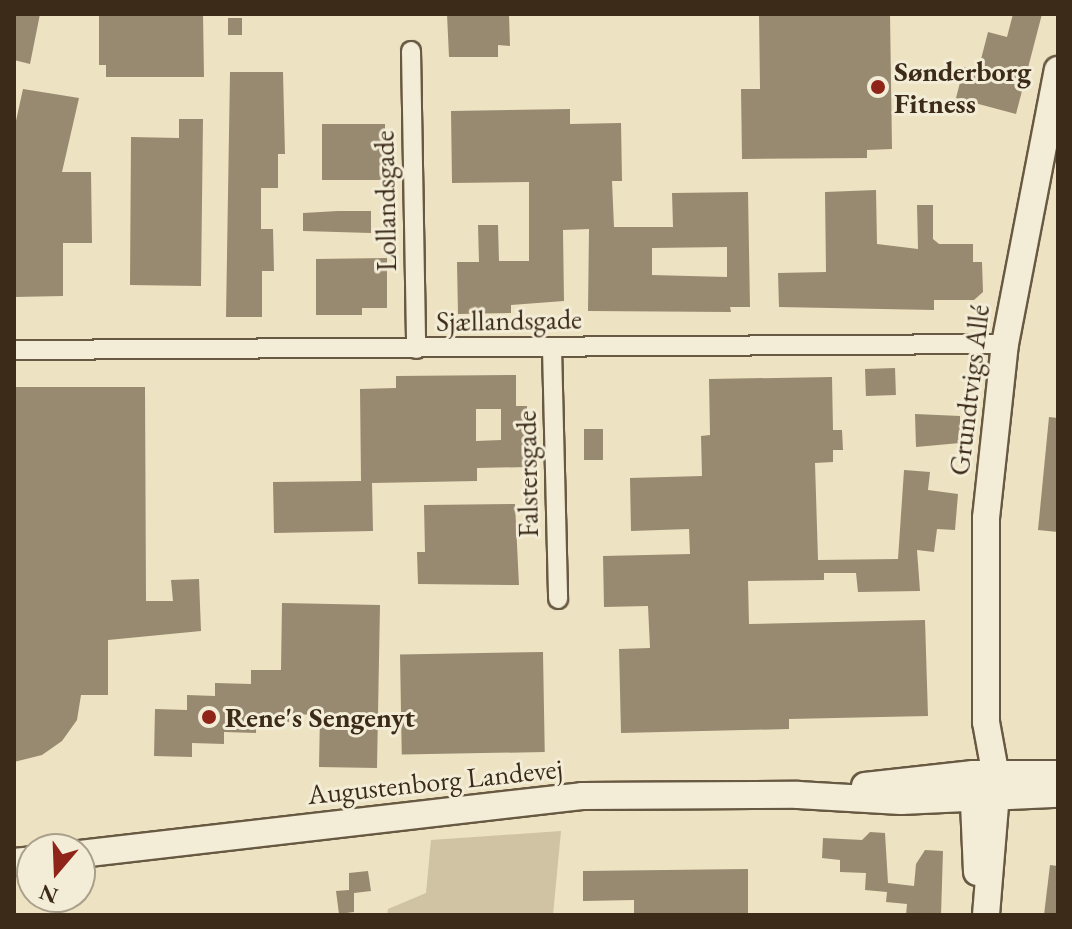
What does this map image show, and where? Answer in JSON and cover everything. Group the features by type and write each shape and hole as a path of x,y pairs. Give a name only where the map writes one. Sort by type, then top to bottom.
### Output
{"street":[{"name":"Lollandsgade","path":"411,51 416,349"},
{"name":"Grundtvigs Allé","path":"984,915 986,518 1005,344 1058,70"},
{"name":"Sjællandsgade","path":"14,350 1005,344"},
{"name":"Falstersgade","path":"552,348 558,599"},
{"path":"985,785 1058,774"},
{"path":"985,785 1058,783"},
{"path":"985,785 1058,794"},
{"name":"Augustenborg Landevej","path":"96,852 515,801 798,795 985,785"},
{"name":"Augustenborg Landevej","path":"798,795 840,797 985,785"}],"shaded area":[{"path":"561,831 553,915 387,915 388,909 426,893 431,840"}],"building":[{"path":"14,14 40,14 30,64 14,60"},
{"path":"99,14 203,14 204,77 106,77 106,65 99,65"},
{"path":"447,14 509,14 510,46 498,45 498,57 449,57"},
{"path":"759,14 890,14 892,149 867,150 867,158 742,159 741,89 760,89"},
{"path":"1013,14 1042,14 1016,114 956,98 964,67 978,71 988,32 1007,37"},
{"path":"228,18 242,18 242,35 228,35"},
{"path":"230,72 283,72 285,154 278,154 278,188 261,188 261,229 273,229 274,271 262,271 262,317 226,317"},
{"path":"23,89 79,98 62,172 91,172 92,243 63,243 63,296 14,297 14,130"},
{"path":"570,109 570,124 621,123 622,181 612,181 614,227 673,227 672,193 748,192 750,307 730,307 731,312 588,311 589,229 563,230 564,301 511,305 511,313 458,314 457,262 479,262 478,225 498,225 499,261 529,261 529,182 452,183 451,111","holes":["727,247 727,277 652,275 652,248"]},
{"path":"179,119 203,119 201,286 130,285 131,137 179,138"},
{"path":"322,124 385,124 385,180 322,180"},
{"path":"876,190 877,244 918,249 917,205 933,205 933,239 939,244 973,244 973,262 982,262 983,292 974,300 934,300 934,310 779,307 778,273 826,272 825,192"},
{"path":"371,211 371,233 303,231 303,213"},
{"path":"387,258 387,308 362,308 362,315 316,315 316,259"},
{"path":"895,368 896,395 866,396 865,369"},
{"path":"516,375 516,406 527,406 527,467 477,468 477,481 372,483 373,531 274,533 273,482 361,481 360,389 396,388 396,376","holes":["476,409 501,409 501,440 476,441"]},
{"path":"832,377 833,430 842,430 843,450 833,450 833,462 815,463 818,560 898,559 904,470 930,472 928,490 958,494 955,530 937,529 934,552 917,550 920,591 858,592 856,573 824,573 824,580 748,581 749,624 925,620 928,716 789,719 789,729 621,733 619,649 650,648 648,606 604,607 603,556 690,554 689,529 631,531 630,478 702,476 701,436 710,435 709,379"},
{"path":"14,387 145,387 146,601 173,601 171,580 199,579 201,631 108,640 108,695 81,695 77,720 62,741 42,755 14,762"},
{"path":"915,414 960,416 960,443 916,447"},
{"path":"1049,417 1058,418 1058,532 1038,530"},
{"path":"584,429 603,429 603,460 584,460"},
{"path":"515,504 519,585 418,584 417,552 425,552 424,505"},
{"path":"282,603 380,605 377,768 319,767 320,715 289,714 289,722 256,721 256,733 224,732 224,744 192,743 192,757 154,756 155,709 187,710 187,695 215,696 215,683 251,684 251,670 281,670"},
{"path":"543,652 545,752 402,754 400,654"},
{"path":"870,832 885,833 888,883 914,886 916,864 925,850 943,851 941,915 906,915 907,904 886,902 887,892 865,890 866,873 840,872 840,860 822,858 823,838 862,840"},
{"path":"1050,865 1058,866 1058,915 1044,915"},
{"path":"748,869 748,915 634,915 634,900 583,901 583,871"},
{"path":"368,871 371,891 354,893 354,912 339,914 336,891 349,890 349,873"}],"place":[{"name":"Sønderborg Fitness","path":"878,87"},
{"name":"Rene's Sengenyt","path":"209,717"}]}
